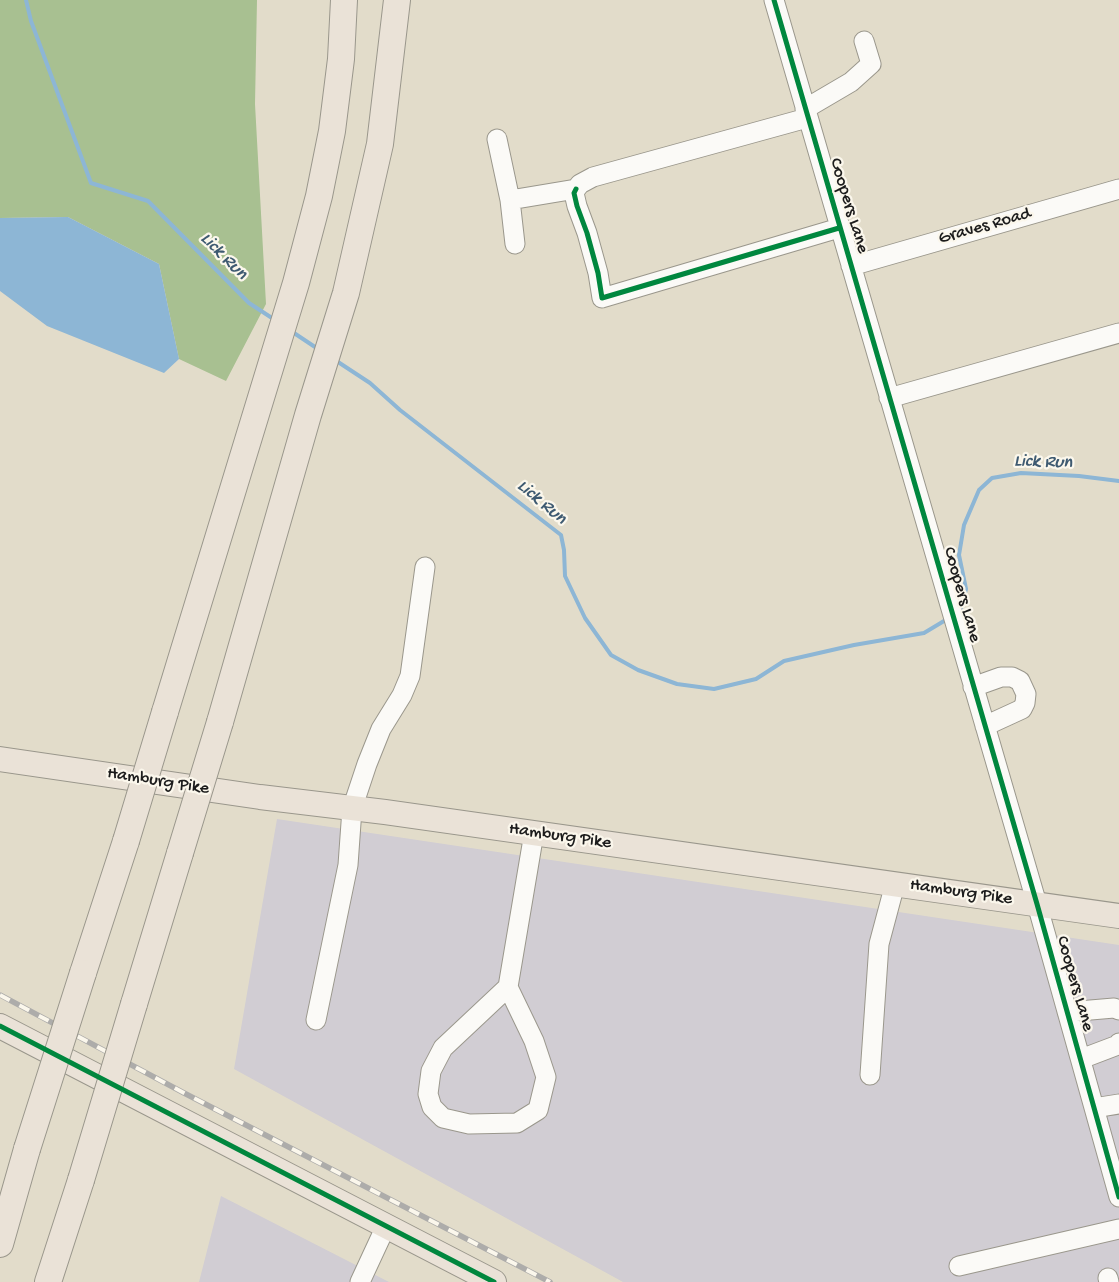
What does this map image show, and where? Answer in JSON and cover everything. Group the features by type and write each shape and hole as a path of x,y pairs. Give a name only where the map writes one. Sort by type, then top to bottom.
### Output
{"highway":[{"path":"0,1244 27,1149 126,841 296,283 320,196 332,130 344,0"},
{"path":"52,1282 220,722 308,415 346,293 380,144 397,0"},
{"path":"0,1221 27,1149"},
{"path":"48,1282 82,1180"}],"main road":[{"name":"Hamburg Pike","path":"0,759 260,797 1119,916"},
{"path":"0,1026 494,1282"}],"street":[{"name":"Coopers Lane","path":"774,0 1037,904 1118,1193"},
{"path":"840,228 602,298 598,273 574,193 580,184 593,177 806,113 851,82 871,64 864,41"},
{"path":"497,139 510,200 515,244"},
{"name":"Graves Road","path":"851,266 1119,188"},
{"path":"510,200 576,189"},
{"path":"889,398 1119,333"},
{"path":"316,1020 348,865 352,809 366,764 381,729 402,696 410,676 425,567"},
{"path":"973,687 1001,677 1012,677 1020,681 1026,694 1022,709 985,726"},
{"path":"508,987 442,1048 431,1071 428,1094 432,1106 443,1118 469,1124 517,1122 538,1110 546,1077 534,1041 508,987 534,834"},
{"path":"870,1075 879,944 895,884"},
{"path":"1067,1012 1114,1008 1119,1010"},
{"path":"1080,1059 1119,1043"},
{"path":"1094,1108 1119,1104"},
{"path":"360,1282 386,1226"},
{"path":"959,1266 1119,1230"}],"shaded area":[{"path":"277,819 1119,945 1119,1282 623,1282 234,1069"},
{"path":"221,1196 389,1282 199,1282"}],"green space":[{"path":"0,0 257,0 255,104 266,304 226,381 179,359 159,264 68,217 0,218"}],"water":[{"path":"68,217 159,264 179,359 164,373 47,326 0,291 0,218"}],"waterway":[{"name":"Lick Run","path":"26,0 31,21 91,183 148,201 249,303 275,320"},
{"name":"Lick Run","path":"291,331 318,349"},
{"name":"Lick Run","path":"335,360 370,383 400,410 561,535 564,550 565,576 585,618 611,655 638,670 677,684 714,689 756,679 784,661 854,645 924,633 949,618"},
{"name":"Lick Run","path":"960,612 966,589 959,555 964,525 979,490 992,478 1021,473 1079,476 1119,481"}],"railway":[{"path":"0,995 184,1093 550,1282"}],"cycle path":[{"path":"774,0 1037,904 1119,1197"},
{"path":"576,189 574,193 577,206 598,273 602,298 839,228"},
{"path":"0,1026 494,1282"}]}
